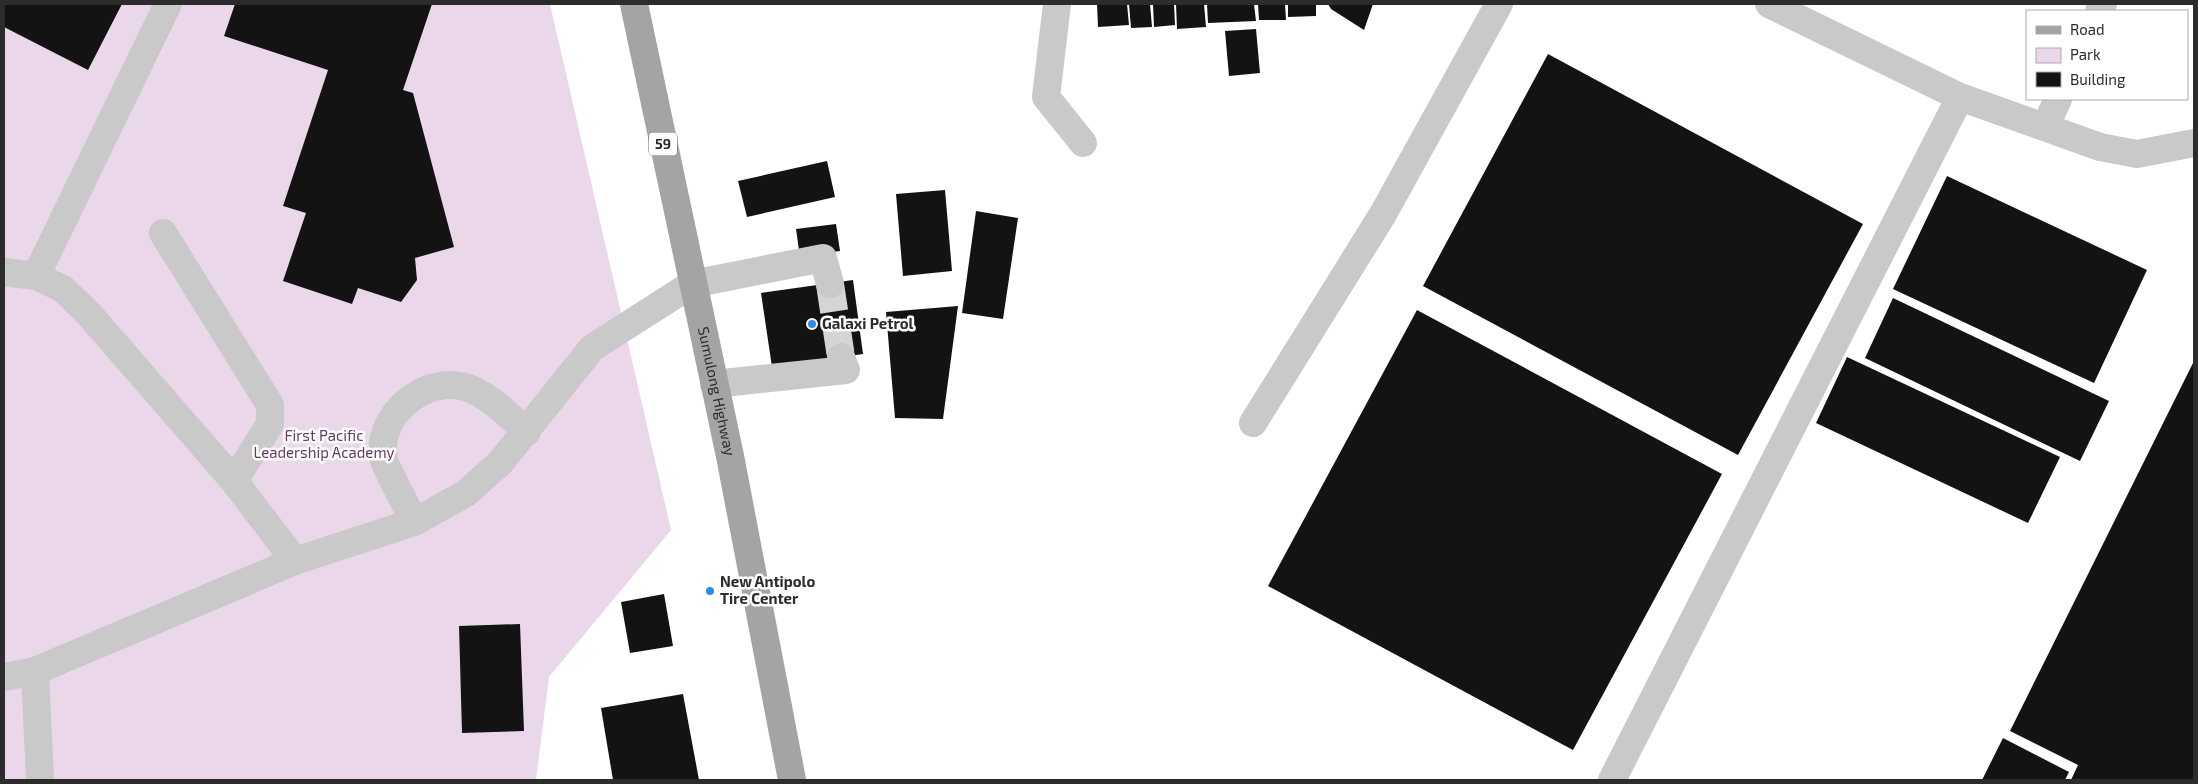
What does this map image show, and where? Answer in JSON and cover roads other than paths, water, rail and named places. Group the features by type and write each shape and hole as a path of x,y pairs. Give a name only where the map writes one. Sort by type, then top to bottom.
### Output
{"main road":[{"name":"Sumulong Highway","path":"634,4 730,456 792,780"}],"street":[{"path":"36,276 168,4"},
{"path":"1057,4 1046,98 1083,143"},
{"path":"1253,423 1383,214 1499,4"},
{"path":"1769,4 1960,97 2100,147 2137,154 2194,143"},
{"path":"1612,780 1960,97"},
{"path":"2045,127 2058,100"},
{"path":"163,233 270,405 270,424 234,481"},
{"path":"4,678 35,670 295,562 414,522 465,494 500,463 527,432 592,348 692,284 823,258 830,284"},
{"path":"4,272 36,276 63,289 88,313 234,481 295,562"},
{"path":"714,384 846,370 841,358"},
{"path":"414,522 384,461 384,442 388,426 396,412 414,396 435,387 454,386 472,389 494,403 527,432"},
{"path":"35,670 40,780"}],"tunnel":[{"path":"830,284 841,357"}],"place":[{"name":"Galaxi Petrol","path":"812,324"},
{"name":"New Antipolo Tire Center","path":"710,591"}],"park label":[{"name":"First Pacific Leadership Academy","path":"324,444"}]}
